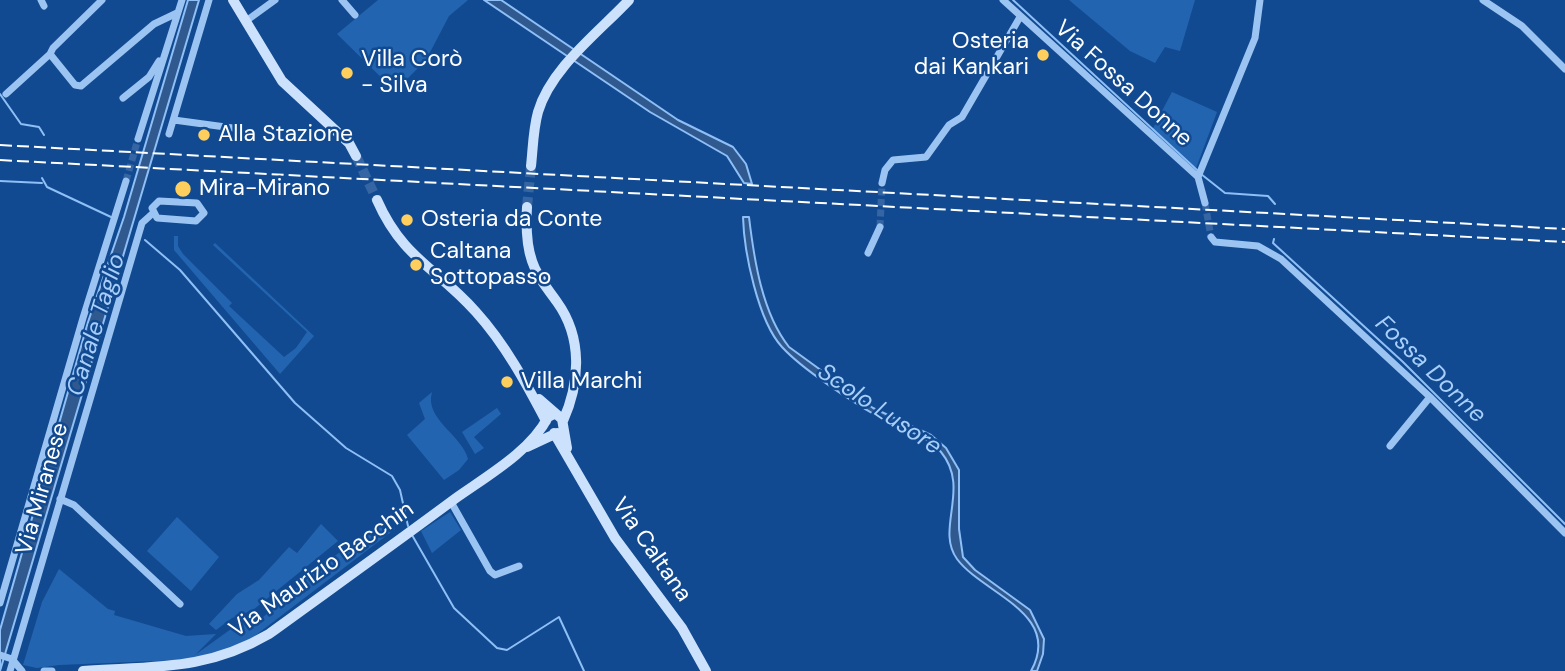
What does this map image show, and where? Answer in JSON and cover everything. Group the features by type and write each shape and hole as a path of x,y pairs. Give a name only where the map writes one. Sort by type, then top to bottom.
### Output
{"main road":[{"path":"233,0 282,81 349,144 356,156"},
{"path":"531,166 538,113 554,79 629,0"},
{"name":"Via Caltana","path":"377,200 394,234 479,314 554,424 615,538 659,595 705,668"},
{"name":"Via Maurizio Bacchin","path":"83,671 178,667 235,655 269,634 421,525 554,424 572,393 577,366 576,345 564,313 532,261 527,235 527,207"}],"street":[{"path":"6,94 50,54 102,0"},
{"path":"138,139 182,0"},
{"path":"169,134 209,0"},
{"path":"246,21 275,0"},
{"path":"342,0 355,15"},
{"name":"Via Fossa Donne","path":"1003,0 1199,175 1205,203"},
{"path":"1199,175 1255,38 1260,0"},
{"path":"1483,0 1522,26 1565,69"},
{"path":"50,54 75,85 81,86 155,24 177,13"},
{"path":"881,184 885,170 893,160 926,157 949,125 962,117 1020,17"},
{"path":"124,98 149,77 163,58"},
{"path":"174,120 240,129"},
{"path":"0,603 126,181"},
{"path":"162,201 197,203 204,213 199,220 193,221 160,219 152,214 154,204 162,201"},
{"name":"Via Miranese","path":"10,671 7,657 60,499 142,223 152,214"},
{"path":"869,253 880,227"},
{"path":"1211,237 1215,242 1258,246 1281,259 1430,397 1565,533"},
{"path":"1390,446 1430,397"},
{"path":"60,499 74,505 180,604"},
{"path":"451,502 495,575 519,566"},
{"path":"7,657 24,670"},
{"name":"Via Caltana","path":"693,671 705,668"},
{"path":"44,671 52,671"}],"shaded area":[{"path":"378,0 468,0 449,16 426,60 398,88 392,88 337,34"},
{"path":"1069,0 1195,0 1180,51 1165,47 1155,63 1130,51"},
{"path":"1172,92 1217,112 1195,171 1151,132"},
{"path":"174,236 178,236 178,246 183,254 232,303 229,306 284,357 296,348 307,332 213,245 215,243 314,336 280,374 174,250"},
{"path":"432,392 433,410 459,442 468,459 459,470 444,480 407,435 425,419 419,403"},
{"path":"497,408 501,414 474,437 484,448 475,454 462,432"},
{"path":"450,512 461,530 432,553 421,531"},
{"path":"177,517 219,557 191,591 147,551"},
{"path":"386,519 395,529 252,638 215,655 180,660 37,668 23,665 42,602 59,569 108,609 115,611 114,615 186,636 216,634 195,655 238,624 262,618 329,560"},
{"path":"321,524 338,541 253,610 232,618 216,630 209,624 237,594 259,580 289,547 297,553"}],"water":[{"name":"Canale Taglio","path":"188,0 199,0 0,671 0,630 88,322 124,217"},
{"path":"484,0 501,0 678,120 733,147 746,164 752,184 744,183 727,156 650,112"},
{"path":"743,217 749,217 757,268 766,302 789,347 873,408 931,435 946,448 959,470 959,529 963,557 975,570 1030,610 1044,639 1043,654 1037,671 1031,671 1038,651 1037,634 1029,619 969,571 957,559 951,547 949,535 953,480 941,452 927,440 877,416 827,384 791,356 773,335 754,285"}],"waterway":[{"name":"Fossa Donne","path":"1013,0 1197,170"},
{"path":"0,94 21,124 39,127 44,135"},
{"name":"Fossa Donne","path":"1201,174 1225,193 1268,196 1275,204"},
{"path":"42,178 47,187 111,217"},
{"path":"0,181 42,183"},
{"name":"Fossa Donne","path":"1274,239 1273,243 1403,362 1565,524"},
{"path":"145,240 180,270 295,403 346,448 392,476 400,490 408,526"},
{"path":"412,535 454,608 497,648 507,650 559,617 584,671"}],"tunnel":[{"path":"126,181 138,139"},
{"path":"356,156 377,200"},
{"path":"527,207 531,166"},
{"path":"880,227 882,183"},
{"path":"1205,203 1211,237"}],"railway":[{"path":"0,145 1565,229"},
{"path":"0,160 1565,242"}],"place":[{"name":"Osteria dai Kankari","path":"1043,55"},
{"name":"Villa Corò - Silva","path":"347,73"},
{"name":"Alla Stazione","path":"204,135"},
{"name":"Mira-Mirano","path":"183,189"},
{"name":"Osteria da Conte","path":"407,220"},
{"name":"Caltana Sottopasso","path":"416,265"},
{"name":"Villa Marchi","path":"507,382"}],"water label":[{"name":"Scolo Lusore","path":"879,410"}]}
